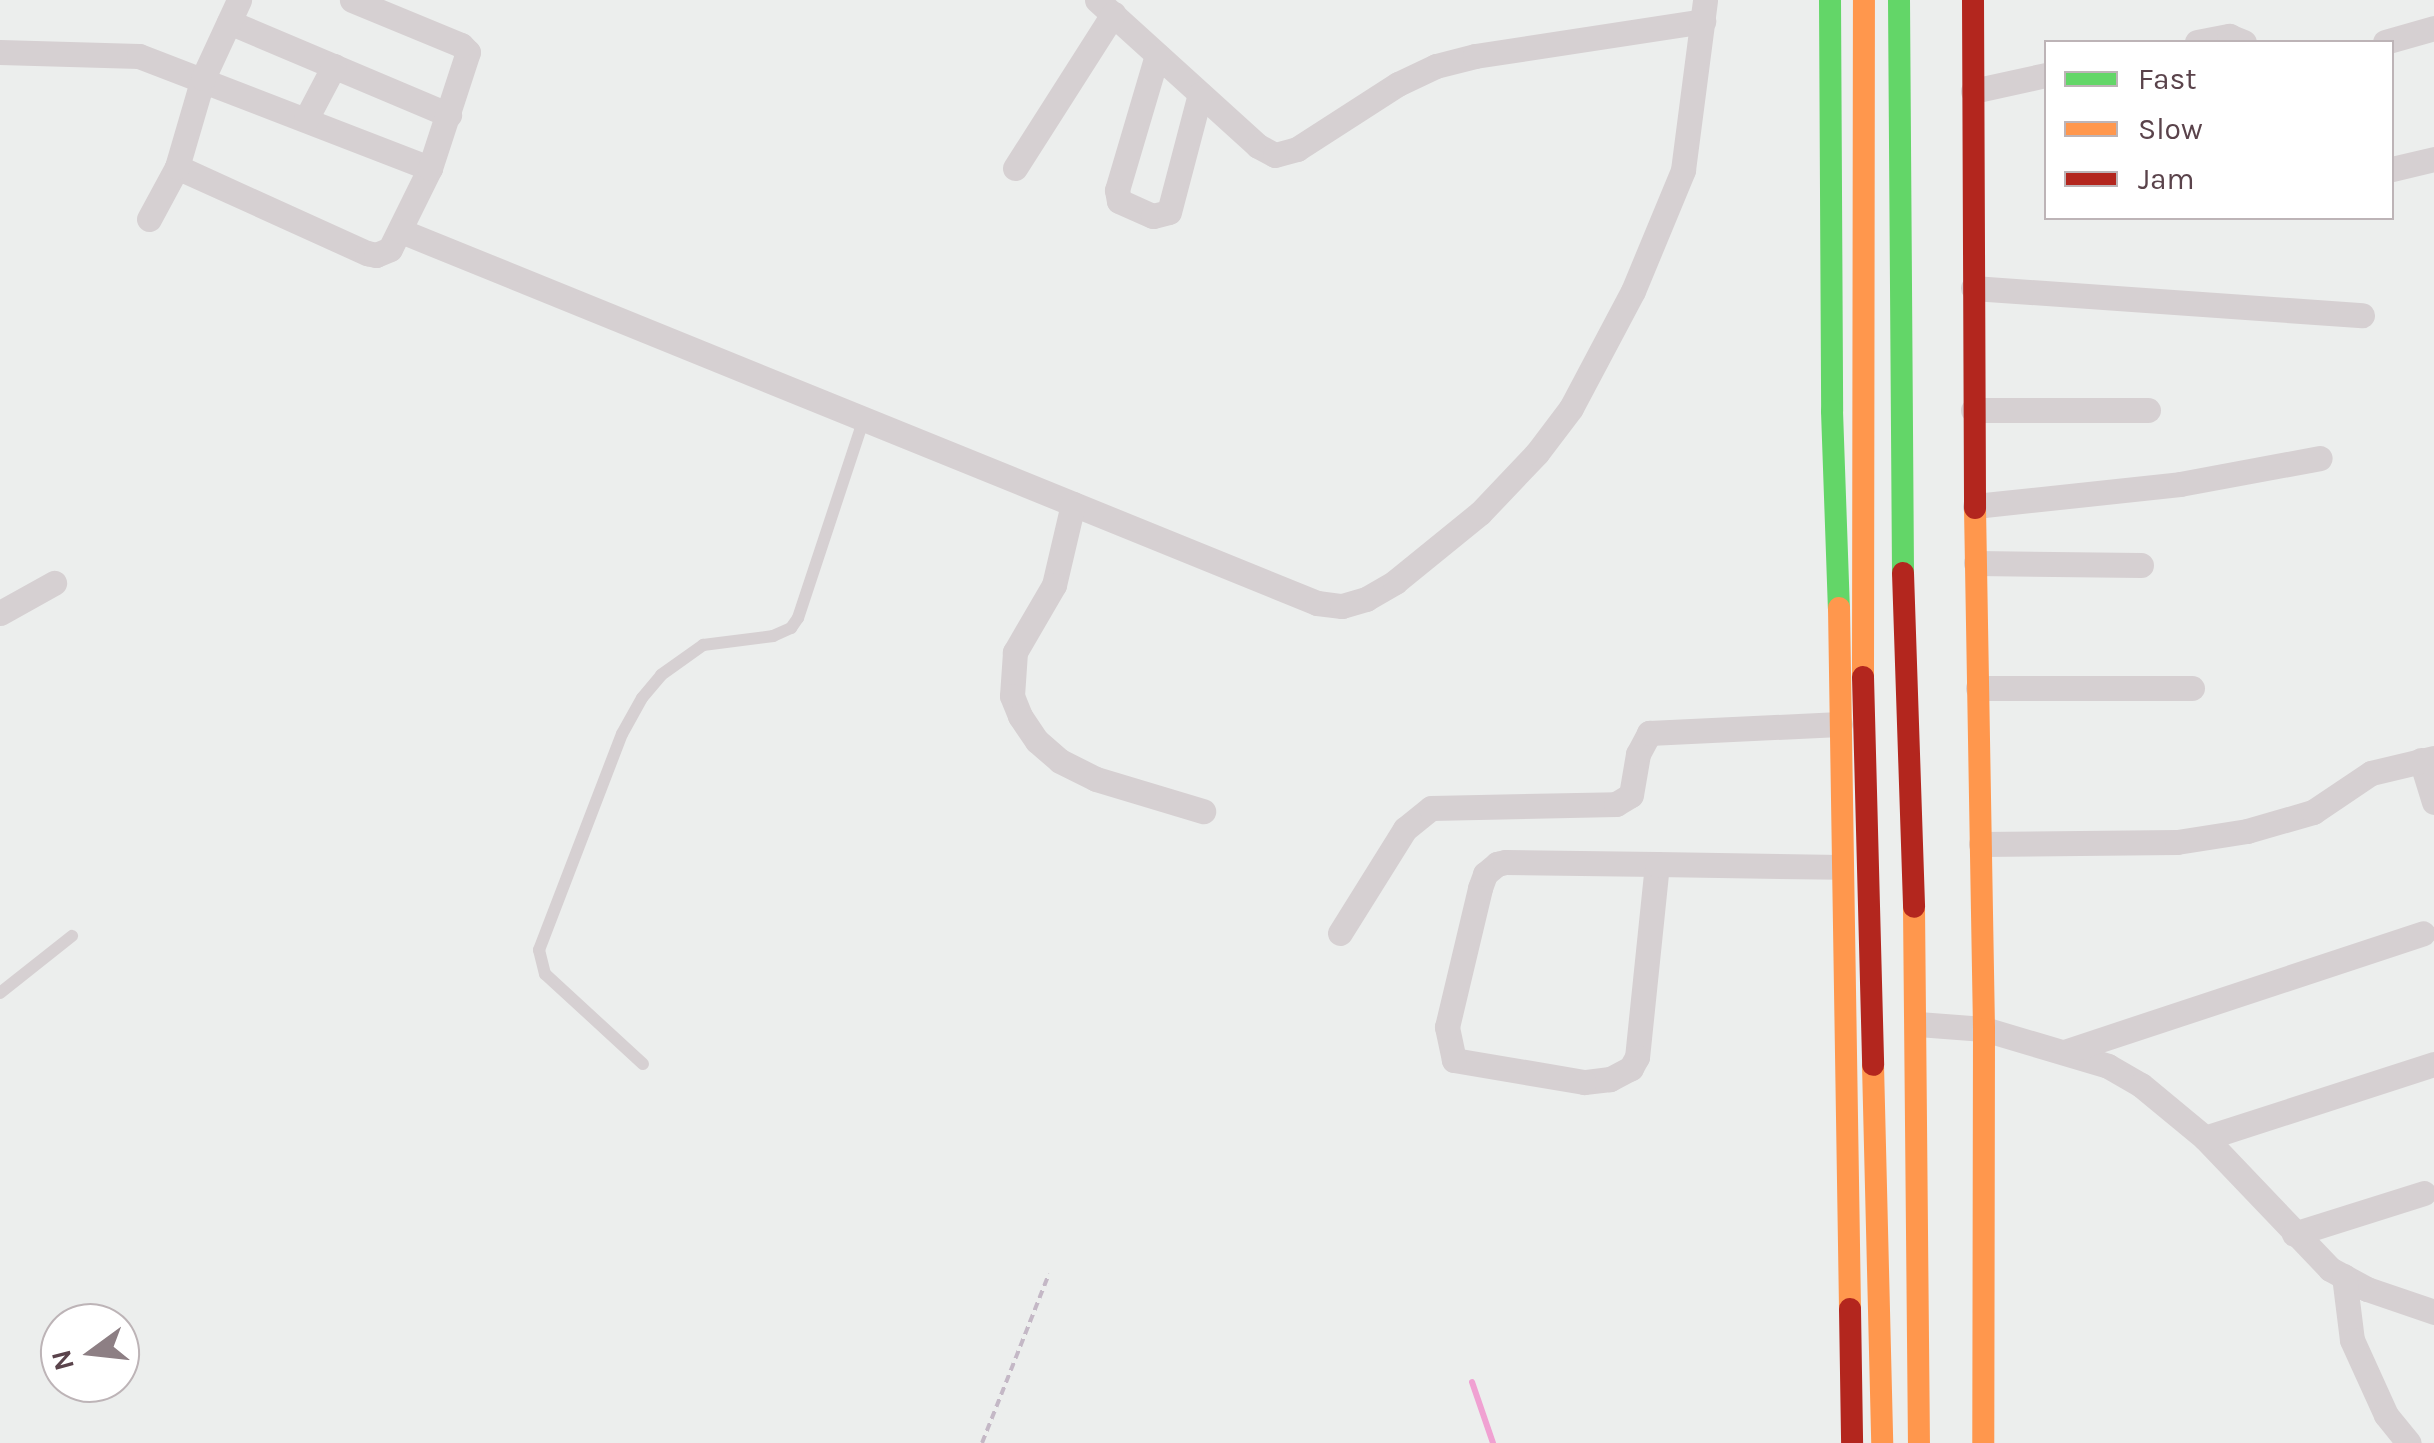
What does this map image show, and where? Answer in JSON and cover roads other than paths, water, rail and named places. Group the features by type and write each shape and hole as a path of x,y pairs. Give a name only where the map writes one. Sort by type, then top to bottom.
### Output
{"main road":[{"path":"1830,0 1840,867 1852,1443"},
{"path":"1864,0 1860,578 1882,1443"},
{"path":"1870,1443 1919,1442 1918,1024 1903,602 1899,0"},
{"path":"1972,0 1973,410 1984,1029 1983,1443"}],"street":[{"path":"178,167 367,254 383,254 401,231 430,168 468,61 465,48 352,0"},
{"path":"401,231 1317,603 1342,606 1366,599 1395,582 1480,512 1536,453 1597,364 1634,292 1683,170 1704,10 1436,66 1284,154 1266,153 1105,7 1015,168"},
{"path":"148,219 178,167 203,78 234,11 334,66 449,115"},
{"path":"2392,40 2434,28"},
{"path":"2208,40 2229,36 2239,40"},
{"path":"0,52 121,54 203,78 430,168"},
{"path":"1158,55 1117,190 1119,201 1154,216 1170,212 1200,94"},
{"path":"306,118 334,66"},
{"path":"1972,91 2044,75"},
{"path":"2394,168 2434,159"},
{"path":"1973,288 2362,315"},
{"path":"1973,410 2148,410"},
{"path":"1975,506 2180,484 2320,458"},
{"path":"1073,504 1054,586 1015,652 1010,672 1016,706 1037,740 1060,761 1096,778 1203,811"},
{"path":"1976,563 2141,566"},
{"path":"0,613 54,583"},
{"path":"1978,688 2192,688"},
{"path":"1340,933 1406,829 1432,808 1616,804 1631,795 1638,754 1649,733 1840,724"},
{"path":"1981,844 2177,842 2247,831 2313,812 2372,773 2427,759 2434,802"},
{"path":"1657,864 1636,1057 1631,1068 1610,1079 1584,1082 1454,1060 1446,1027 1480,888 1490,867 1505,862 1657,864 1840,867"},
{"path":"2064,1052 2423,932"},
{"path":"1918,1024 1984,1029 2108,1066 2140,1086 2205,1138 2294,1234 2344,1276 2434,1312"},
{"path":"2205,1138 2434,1064"},
{"path":"2294,1234 2424,1193"},
{"path":"2344,1276 2352,1340 2386,1415 2410,1443"}],"lane":[{"path":"643,1064 545,974 540,950 622,734 642,698 661,675 703,645 773,636 798,618 864,419"},
{"path":"0,992 72,936"}],"waterway":[{"path":"1472,1382 1493,1443"}]}
